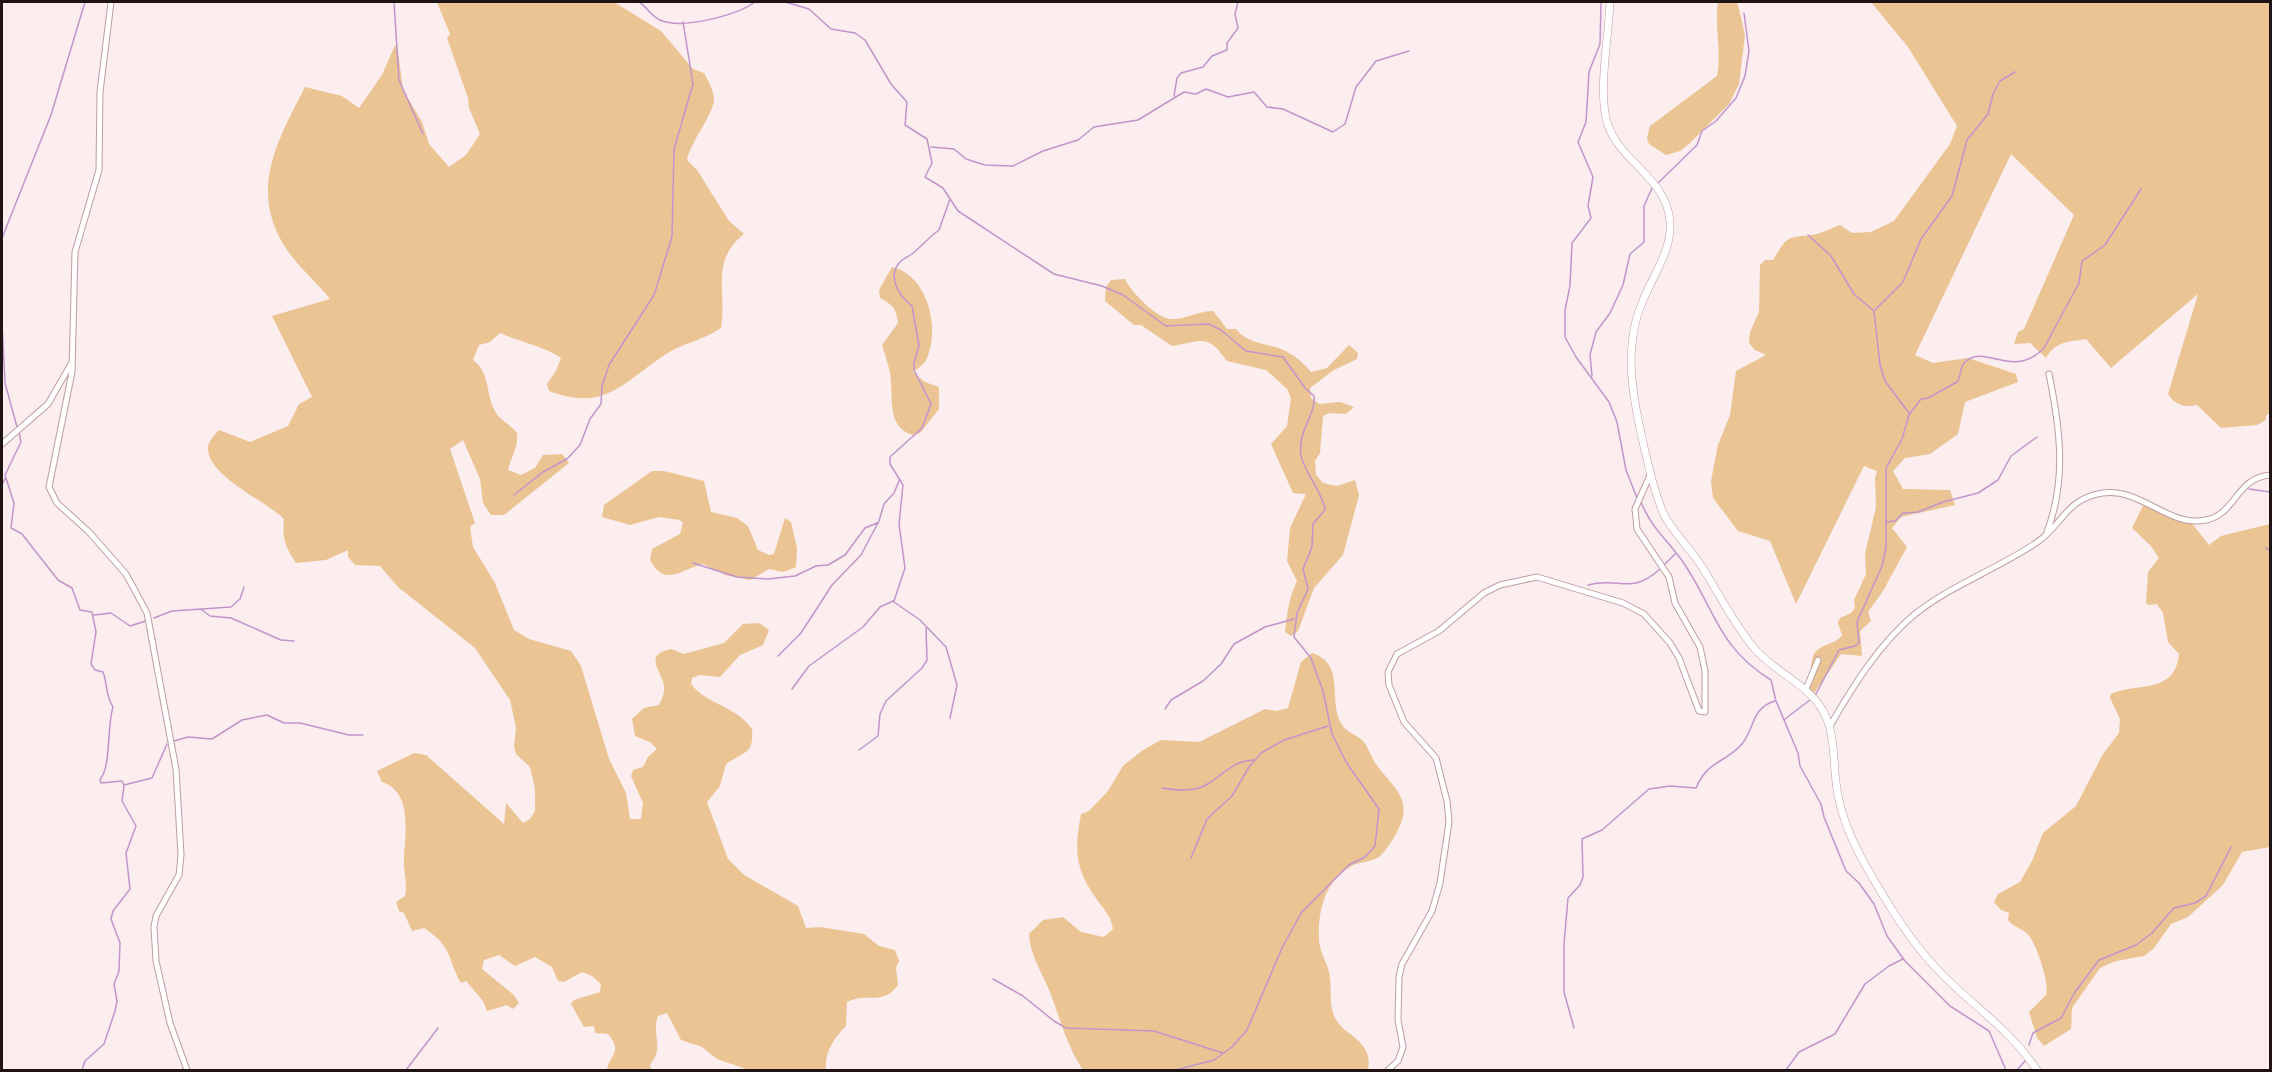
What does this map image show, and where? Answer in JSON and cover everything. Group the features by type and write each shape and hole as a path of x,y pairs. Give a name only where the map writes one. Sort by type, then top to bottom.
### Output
{"street":[{"path":"111,2 100,92 99,170 74,263 72,363 49,487 57,503 89,532 126,574 147,613 175,760 181,855 179,874 156,916 154,927 156,961 170,1023 187,1071"},
{"path":"1610,2 1604,96 1607,122 1620,146 1657,187 1670,219 1670,236 1665,253 1639,309 1632,357 1633,392 1666,519 1706,572 1736,625 1768,662 1806,689 1822,709 1830,726 1840,806 1850,834 1881,892 1920,950 1938,970 2019,1044 2037,1071"},
{"path":"2,444 48,404 72,363"},
{"path":"2045,536 2058,495 2061,455 2058,419 2049,374"},
{"path":"1388,1071 1398,1061 1403,1047 1398,1020 1399,977 1402,964 1432,911 1440,883 1449,822 1447,801 1436,758 1404,722 1392,695 1388,672 1392,661 1403,649 1457,618 1484,593 1500,585 1538,577 1623,603 1644,614 1670,643 1699,711 1705,712 1705,671 1700,647 1675,603 1669,577 1637,529 1635,509 1652,471"},
{"path":"1830,726 1847,697 1884,645 1908,621 1948,593 2045,536 2067,509 2092,495 2116,492 2129,495 2173,516 2187,520 2207,520 2225,511 2248,483 2271,475"},
{"path":"1806,689 1818,660"}],"shaded area":[{"path":"437,2 614,2 661,31 693,69 704,73 712,89 713,106 687,160 697,170 729,221 744,234 733,244 723,266 721,328 666,354 612,391 585,398 569,397 549,391 547,384 561,358 547,350 500,333 490,342 479,345 473,360 483,371 496,413 517,433 516,447 508,470 521,475 535,468 543,455 562,454 569,463 504,515 491,515 483,503 480,479 463,440 450,449 475,523 470,527 473,547 495,583 514,630 529,639 571,651 581,666 609,759 626,793 630,819 641,819 643,803 631,776 633,770 643,767 648,757 657,749 650,742 635,736 632,719 644,708 659,705 662,698 664,686 656,664 657,655 671,649 684,654 724,643 743,624 759,623 769,630 763,645 740,655 720,677 700,675 692,678 691,684 705,697 738,715 752,729 749,748 726,764 720,786 707,802 728,859 744,875 798,906 806,928 820,927 864,934 879,946 895,950 899,961 896,968 898,985 893,991 881,997 854,999 847,1002 846,1026 831,1046 826,1070 749,1070 717,1059 702,1047 681,1040 667,1013 658,1016 656,1022 657,1053 650,1064 651,1070 607,1070 615,1050 613,1040 608,1034 595,1033 594,1026 584,1027 571,1004 574,1000 600,992 601,984 592,976 582,972 564,982 558,981 552,967 535,957 515,966 499,955 484,960 482,969 514,995 519,1003 513,1009 507,1005 487,1011 483,1001 466,981 461,983 440,941 424,928 412,931 404,913 399,911 396,902 405,896 406,891 405,814 399,795 392,787 382,782 377,771 414,753 426,755 504,824 506,803 523,823 530,819 535,811 535,789 530,767 516,754 514,747 516,727 510,700 475,648 398,587 380,566 355,565 348,557 348,550 326,560 296,563 285,542 284,519 228,479 211,460 209,444 219,430 250,442 288,426 299,404 312,397 272,316 330,299 293,258 279,236 271,214 268,193 275,151 305,87 342,96 359,108 382,75 395,45 398,51 403,90 422,122 429,144 449,167 466,155 480,134 469,108 468,98 447,38 450,34"},
{"path":"1718,2 1736,2 1738,5 1745,35 1739,84 1729,104 1690,143 1680,151 1666,155 1649,144 1647,138 1650,126 1717,76"},
{"path":"1871,2 2270,2 2270,413 2266,415 2266,420 2257,425 2221,428 2197,405 2181,405 2168,394 2198,294 2111,368 2086,339 2058,345 2046,358 2030,343 2014,344 2018,332 2024,329 2074,215 2011,154 1915,355 1933,363 1968,358 2016,374 2018,382 1965,402 1958,434 1930,454 1905,458 1893,471 1903,489 1950,490 1955,505 1901,517 1892,528 1907,547 1883,591 1868,612 1871,621 1860,631 1862,656 1841,654 1813,695 1808,688 1814,654 1842,635 1838,623 1840,618 1851,613 1855,608 1854,600 1866,574 1865,554 1876,507 1875,478 1877,471 1864,466 1796,604 1770,541 1738,531 1713,498 1711,481 1718,445 1730,415 1736,371 1766,355 1755,350 1749,343 1750,332 1759,312 1760,265 1765,260 1773,260 1785,242 1792,238 1818,233 1840,225 1852,233 1871,232 1894,221 1950,144 1957,126 1908,47"},
{"path":"892,267 904,272 915,281 923,292 931,319 932,334 926,360 913,372 925,382 939,387 939,409 920,433 913,435 904,431 894,418 890,373 882,345 898,323 895,310 880,298 879,290"},
{"path":"1125,279 1145,304 1165,318 1176,319 1213,311 1227,329 1236,329 1254,342 1292,355 1311,372 1327,368 1349,345 1358,353 1357,359 1334,370 1310,388 1311,398 1319,404 1340,402 1354,407 1346,414 1330,413 1323,416 1320,453 1315,461 1316,475 1323,483 1337,486 1355,480 1359,495 1343,555 1314,588 1298,631 1291,636 1285,632 1290,599 1297,581 1287,561 1290,528 1306,494 1293,493 1271,444 1287,426 1291,398 1287,389 1266,370 1227,361 1209,343 1198,341 1172,346 1141,325 1134,325 1105,301 1106,287 1111,280"},
{"path":"652,471 664,471 704,481 711,512 737,518 748,526 758,550 769,555 774,554 785,518 791,522 797,548 796,567 783,572 769,569 750,580 725,575 703,564 674,574 662,573 650,560 652,549 680,534 683,523 680,520 659,517 630,525 602,517 604,505"},
{"path":"2145,502 2190,521 2209,545 2221,536 2270,524 2270,847 2242,852 2223,885 2188,917 2171,924 2154,948 2144,956 2116,961 2100,968 2072,1008 2071,1029 2044,1046 2037,1038 2029,1012 2046,995 2045,974 2028,934 2010,923 2009,913 2001,910 1994,902 1998,894 2020,882 2032,861 2043,833 2076,806 2103,754 2119,733 2120,719 2110,698 2111,694 2163,682 2176,667 2179,654 2168,642 2163,613 2157,604 2146,603 2148,572 2159,558 2151,546 2132,528"},
{"path":"1312,653 1329,665 1333,674 1337,714 1343,726 1364,742 1376,764 1399,794 1404,809 1398,830 1382,854 1373,860 1353,865 1334,880 1325,898 1320,917 1319,943 1329,972 1333,1013 1342,1027 1366,1051 1369,1059 1368,1070 1083,1070 1068,1042 1050,992 1034,957 1029,934 1043,920 1063,917 1081,932 1104,937 1113,929 1109,917 1090,890 1078,860 1077,839 1081,814 1089,811 1108,791 1123,766 1143,750 1161,740 1199,742 1265,709 1276,711 1288,708 1301,662"}],"waterway":[{"path":"2,238 51,115 85,2"},
{"path":"394,2 399,80 423,134"},
{"path":"639,2 654,16 670,23 709,20 736,12 755,2"},
{"path":"785,2 809,9 831,29 855,33 865,40 891,84 907,102 905,125 927,139 932,163 925,177 943,188 958,211 1054,274 1102,286 1123,295 1166,326 1209,324 1221,330 1246,351 1283,357 1305,388 1314,396 1313,409 1302,438 1301,455 1325,510 1313,524 1312,547 1303,569 1308,589 1297,613 1294,637 1311,658 1323,691 1332,734 1346,762 1379,809 1375,846 1365,857 1349,865 1301,913 1282,948 1247,1030 1232,1047 1214,1060 1176,1070"},
{"path":"1174,96 1177,78 1181,73 1203,67 1212,56 1227,50 1227,43 1238,28 1235,14 1238,2"},
{"path":"1601,2 1600,44 1589,72 1586,122 1578,142 1593,177 1588,206 1591,218 1572,243 1570,286 1565,310 1565,337 1576,357 1609,402 1617,422 1626,470 1637,498"},
{"path":"1658,183 1697,145 1702,131 1716,121 1736,98 1745,76 1749,51 1744,13"},
{"path":"514,495 543,472 567,459 580,445 590,419 601,404 602,386 609,365 654,295 672,237 674,149 693,84 683,22"},
{"path":"931,147 954,149 966,159 985,165 1013,166 1043,151 1078,140 1094,127 1138,120 1184,92 1196,94 1206,89 1228,97 1254,92 1267,107 1283,109 1333,132 1345,124 1356,87 1376,61 1409,51"},
{"path":"1874,311 1903,282 1921,239 1952,196 1967,140 1988,114 1993,94 2000,81 2015,72"},
{"path":"1592,376 1590,355 1596,332 1610,313 1623,285 1630,254 1644,242 1644,206 1652,188"},
{"path":"1816,694 1839,650 1859,643 1857,622 1882,566 1886,548 1886,468 1902,439 1909,415 1921,399 1928,398 1957,382 1964,363 1974,357 1982,356 2011,362 2022,361 2033,357 2044,348 2079,283 2082,261 2105,245 2141,189"},
{"path":"894,601 905,568 899,524 903,485 890,464 890,457 922,428 931,404 914,370 919,346 912,306 899,292 894,274 901,261 939,230 950,199"},
{"path":"1808,235 1831,256 1854,294 1874,311 1880,365 1885,381 1909,413"},
{"path":"2,323 5,383 17,427"},
{"path":"19,432 21,442 5,475 14,503 11,528 22,534 58,580 72,588 80,610 92,612 96,632 91,664 95,670 103,672 113,707 106,766 100,779 101,783 122,781 124,785 152,778 167,744"},
{"path":"1886,522 1895,521 1903,513 1918,512 1943,502 1978,493 1998,480 2011,456 2037,437"},
{"path":"2,484 5,479"},
{"path":"778,656 801,633 832,585 861,555 879,521 884,504 894,493 899,481"},
{"path":"2249,489 2270,492"},
{"path":"1641,502 1656,528 1685,565 1729,642 1754,668 1771,680 1776,701 1798,753 1800,766 1821,804 1846,871 1859,883 1874,904 1887,936 1905,961 1950,1006 1989,1031 2006,1070"},
{"path":"693,563 737,577 768,579 795,576 816,566 828,565 845,555 865,528 877,523"},
{"path":"2266,548 2270,550"},
{"path":"1663,566 1675,554"},
{"path":"1588,585 1609,582 1632,584 1641,582 1660,569"},
{"path":"154,618 172,611 231,607 240,599 244,587"},
{"path":"792,689 809,666 863,627 880,607 893,601"},
{"path":"894,602 920,620 946,647 957,685 950,718"},
{"path":"202,610 210,616 231,618 281,640 294,641"},
{"path":"94,615 111,613 130,626 146,621"},
{"path":"1165,709 1171,700 1203,681 1221,664 1234,644 1265,627 1294,619"},
{"path":"859,750 878,736 880,714 886,701 922,668 927,660 926,628"},
{"path":"1785,719 1810,700"},
{"path":"1574,1028 1564,992 1564,944 1568,898 1580,885 1583,877 1582,839 1602,830 1649,789 1670,786 1696,788 1711,767 1742,744 1757,713 1767,704 1775,701"},
{"path":"174,741 188,737 212,739 242,720 267,715 284,723 300,723 349,735 363,735"},
{"path":"1191,858 1207,819 1232,796 1249,767 1261,753 1284,740 1328,726"},
{"path":"1162,788 1183,790 1199,788 1233,766 1253,760"},
{"path":"82,1070 85,1061 104,1044 117,1001 114,984 119,971 120,943 111,919 113,911 130,889 126,853 136,826 122,801 124,786"},
{"path":"2029,1045 2033,1033 2061,1018 2075,992 2099,960 2136,945 2152,933 2174,908 2195,903 2206,896 2231,847"},
{"path":"1786,1070 1799,1052 1835,1034 1865,984 1889,966 1903,959"},
{"path":"993,979 1023,996 1066,1028 1154,1031 1223,1053"},
{"path":"406,1070 438,1028"},
{"path":"2017,1070 2025,1061"}]}
